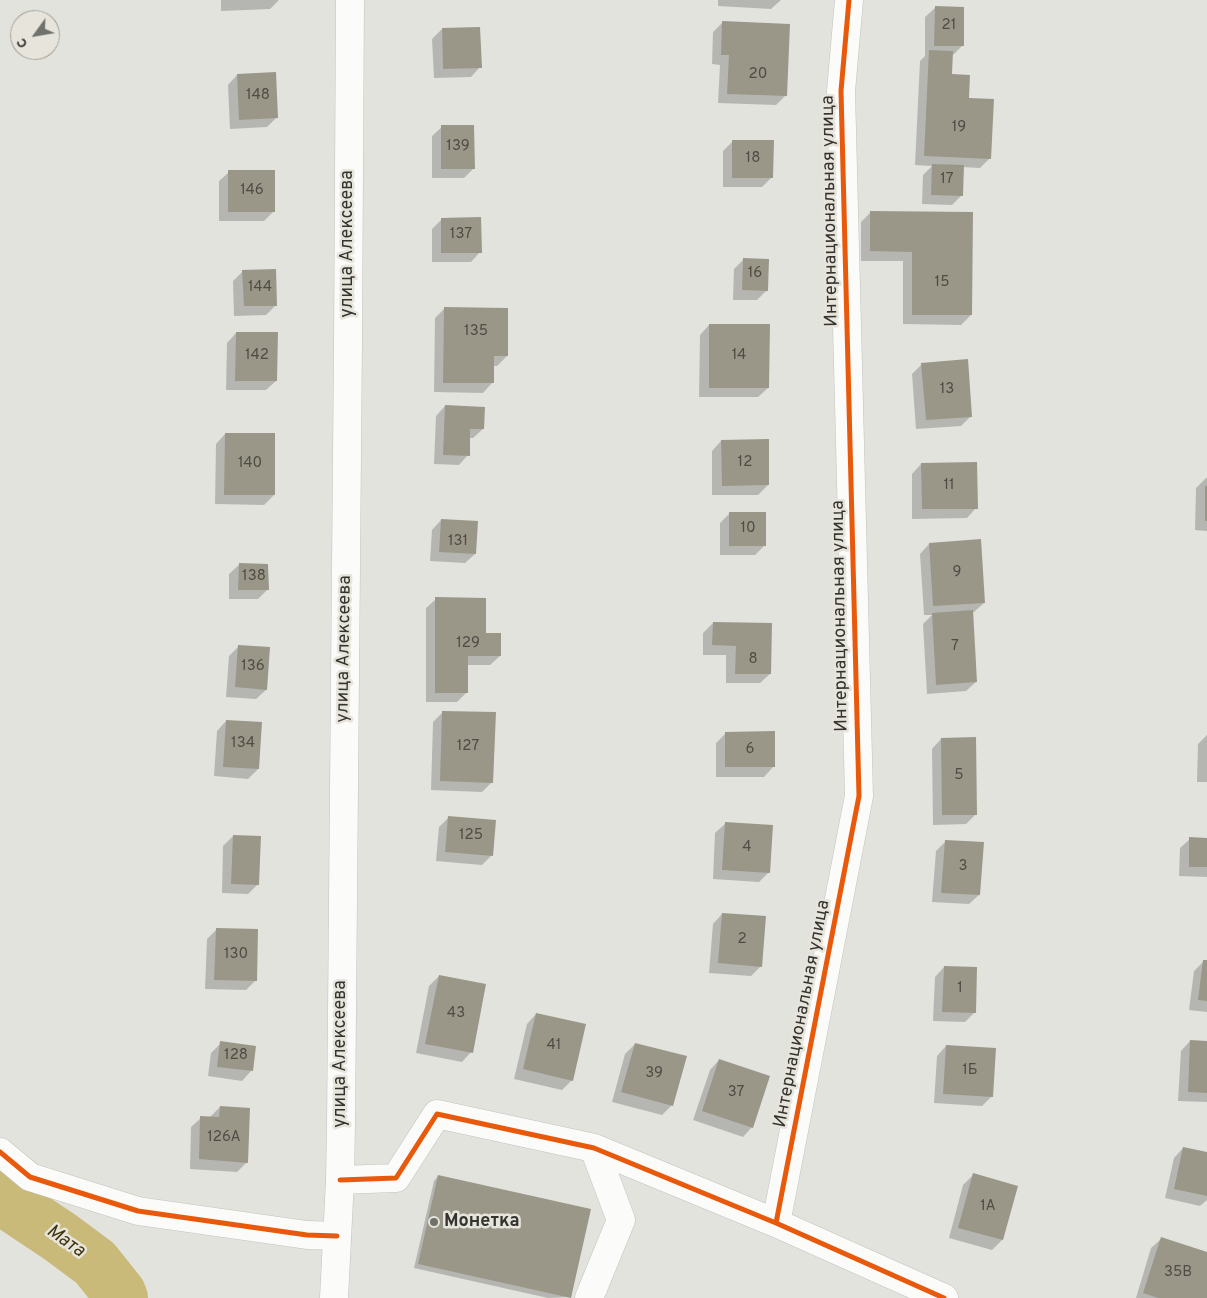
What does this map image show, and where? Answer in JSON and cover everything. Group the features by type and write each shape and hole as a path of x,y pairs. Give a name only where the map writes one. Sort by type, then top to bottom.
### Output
{"street":[{"name":"улица Алексеева","path":"334,1298 340,1180 350,0"},
{"name":"Интернациональная улица","path":"776,1224 859,796 841,91 849,0"},
{"path":"340,1180 396,1178 437,1114 594,1148 776,1224 944,1298"},
{"path":"589,1298 621,1220 594,1148"},
{"path":"0,1152 30,1177 138,1212 306,1235 337,1236"}],"building":[{"path":"935,6 964,7 964,46 934,46"},
{"path":"722,21 790,24 787,96 727,94 729,55 721,55"},
{"path":"480,27 482,68 443,69 442,28"},
{"path":"929,50 953,51 952,74 970,75 969,98 994,99 991,159 924,156"},
{"path":"276,72 278,118 239,120 237,74"},
{"path":"441,125 474,125 475,169 441,169"},
{"path":"732,140 774,140 773,178 732,178"},
{"path":"932,164 964,165 963,196 931,195"},
{"path":"228,170 275,170 275,212 228,212"},
{"path":"870,211 973,212 972,315 912,315 912,252 870,251"},
{"path":"481,217 482,253 441,253 441,218"},
{"path":"743,258 769,259 768,291 742,290"},
{"path":"276,269 277,306 244,306 242,270"},
{"path":"444,307 508,308 508,356 494,356 494,383 443,383"},
{"path":"709,324 770,324 769,388 709,388"},
{"path":"236,332 278,332 277,381 235,381"},
{"path":"968,359 972,417 926,420 921,363"},
{"path":"445,405 485,407 484,429 470,429 470,456 443,455"},
{"path":"225,433 275,433 275,495 224,495"},
{"path":"769,439 769,485 722,486 721,440"},
{"path":"977,462 978,509 922,509 921,463"},
{"path":"1205,486 1207,486 1207,521 1205,521"},
{"path":"729,512 766,512 766,546 729,546"},
{"path":"441,519 478,521 476,554 439,552"},
{"path":"981,539 985,603 933,606 929,543"},
{"path":"239,563 268,564 269,590 238,590"},
{"path":"435,597 486,598 486,633 501,633 501,656 468,656 468,693 435,693"},
{"path":"973,610 977,682 936,685 932,613"},
{"path":"713,622 772,623 771,674 735,674 736,646 712,645"},
{"path":"238,645 270,647 267,690 235,687"},
{"path":"442,711 496,712 493,783 440,781"},
{"path":"226,720 262,722 259,769 223,767"},
{"path":"775,731 775,767 725,767 725,732"},
{"path":"976,737 977,815 942,815 941,738"},
{"path":"448,816 496,820 493,856 445,852"},
{"path":"725,822 773,825 770,873 722,870"},
{"path":"233,835 261,836 259,885 231,884"},
{"path":"1189,837 1207,838 1207,867 1189,867"},
{"path":"945,840 984,842 980,895 941,893"},
{"path":"722,913 766,916 762,967 718,963"},
{"path":"216,928 258,929 257,981 214,980"},
{"path":"1203,960 1207,960 1207,1001 1198,1000"},
{"path":"944,966 977,967 976,1013 942,1012"},
{"path":"439,975 486,984 473,1053 425,1044"},
{"path":"536,1013 586,1024 573,1081 523,1069"},
{"path":"1190,1040 1207,1041 1207,1093 1188,1092"},
{"path":"220,1041 256,1046 253,1071 217,1067"},
{"path":"635,1043 687,1056 673,1106 621,1092"},
{"path":"946,1045 996,1048 993,1097 943,1094"},
{"path":"719,1059 770,1076 753,1128 702,1111"},
{"path":"220,1106 250,1108 248,1163 199,1159 200,1116 219,1117"},
{"path":"1183,1147 1207,1152 1207,1196 1174,1189"},
{"path":"973,1173 1018,1186 1003,1240 958,1228"},
{"path":"438,1175 591,1209 571,1298 418,1264"},
{"path":"1161,1237 1207,1252 1207,1298 1158,1298 1143,1293"}],"waterway":[{"name":"Мата","path":"0,1197 95,1263 121,1298"}],"cycle path":[{"path":"776,1223 859,796 841,91 849,0"},
{"path":"340,1180 396,1178 437,1114 594,1148 776,1223 944,1298"},
{"path":"0,1152 30,1177 138,1211 307,1235 337,1236"}],"place":[{"name":"Монетка","path":"434,1222"}]}
